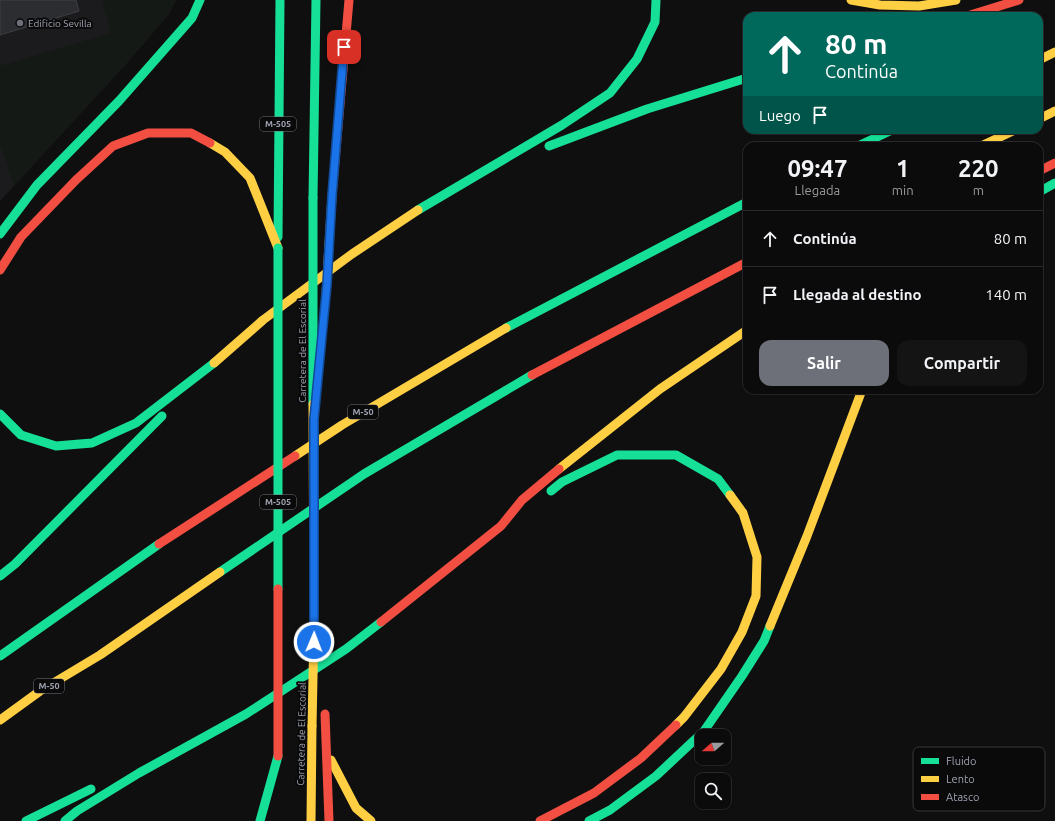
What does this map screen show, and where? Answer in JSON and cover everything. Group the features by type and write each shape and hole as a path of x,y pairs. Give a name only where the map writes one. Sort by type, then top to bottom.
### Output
{"highway":[{"path":"0,234 37,185 119,101 192,18 200,0"},
{"name":"M-505","path":"277,792 280,0"},
{"name":"Carretera de El Escorial","path":"311,821 314,628 312,198 316,0"},
{"path":"316,27 320,0"},
{"path":"326,300 332,196 349,0"},
{"path":"0,576 15,564 221,357 263,320 352,254 414,212 562,125 610,93 637,59 655,22 656,0"},
{"path":"851,0 880,6 919,6 956,0"},
{"path":"980,12 1019,0"},
{"path":"1043,58 1055,52"},
{"path":"460,184 593,126 681,97 743,79"},
{"path":"1043,117 1055,111"},
{"path":"0,270 21,237 76,180 113,146 148,133 190,134 225,152 250,178 278,248"},
{"path":"866,142 884,134"},
{"path":"990,142 1006,134"},
{"path":"1043,169 1055,163"},
{"path":"1043,190 1055,183"},
{"name":"M-50","path":"0,656 134,560 348,421 491,336 743,204"},
{"name":"M-50","path":"0,720 40,691 100,655 364,474 512,386 743,264"},
{"path":"314,419 322,332"},
{"path":"501,526 522,500 583,449 660,389 743,333"},
{"path":"0,414 21,435 56,446 92,443 136,422 221,357"},
{"path":"589,821 610,810 656,776 699,736 742,676 764,641 807,536 860,394"},
{"path":"540,821 594,793 641,758 684,717 721,669 742,632 756,596 756,556 743,513 718,479 676,455 617,454 562,482 544,497"},
{"path":"65,821 77,811 139,772 246,714 346,649 429,585 501,526 526,512"},
{"path":"314,628 323,673"},
{"path":"37,705 100,655"},
{"path":"325,711 329,821"},
{"path":"327,752 356,808 371,821"},
{"path":"260,821 278,756"},
{"path":"26,821 99,786 139,772"}],"shaded area":[{"path":"0,0 176,0 169,14 127,63 0,201"},
{"path":"102,0 176,0 169,14 127,63 14,185 0,144 0,66 111,33"}],"building":[{"name":"Edificio Sevilla","path":"0,0 76,0 79,11 0,35"}],"traffic: fast":[{"path":"0,234 37,185 119,101 192,18 200,0"},
{"path":"278,237 280,0"},
{"path":"313,198 316,0"},
{"path":"418,210 562,125 610,93 637,59 655,22 656,0"},
{"path":"549,146 647,109 743,79"},
{"path":"866,142 884,134"},
{"path":"1043,190 1055,183"},
{"path":"313,198 313,404"},
{"path":"506,328 743,204"},
{"path":"278,248 278,589"},
{"path":"0,414 21,435 56,446 92,443 136,423 214,363"},
{"path":"220,572 364,474 532,375"},
{"path":"0,576 15,564 162,416"},
{"path":"551,491 562,482 617,455 676,455 718,479 730,495"},
{"path":"0,656 159,544"},
{"path":"65,821 77,811 139,773 246,714 346,649 381,622"},
{"path":"589,821 610,810 656,776 704,731 742,676 764,641 770,626"},
{"path":"260,821 278,756"},
{"path":"26,821 91,789"}],"traffic: slow":[{"path":"851,0 880,5 919,6 956,0"},
{"path":"1043,58 1055,52"},
{"path":"1043,117 1055,111"},
{"path":"990,142 1006,134"},
{"path":"210,143 225,152 250,178 278,248"},
{"path":"326,294 332,196"},
{"path":"214,363 263,320 352,254 418,210"},
{"path":"295,456 342,425 506,328"},
{"path":"559,469 660,389 743,333"},
{"path":"770,626 807,536 860,394"},
{"path":"312,726 314,629 313,404"},
{"path":"676,725 684,717 721,669 742,632 756,596 757,557 743,513 730,495"},
{"path":"0,720 40,691 100,655 220,572"},
{"path":"311,821 312,726"},
{"path":"331,760 356,808 371,821"}],"traffic: jam":[{"path":"332,196 349,0"},
{"path":"980,12 1019,0"},
{"path":"0,270 21,237 76,180 113,146 148,133 191,133 210,143"},
{"path":"1043,169 1055,163"},
{"path":"532,375 743,264"},
{"path":"159,544 295,456"},
{"path":"381,622 501,526 522,500 559,469"},
{"path":"278,589 278,756"},
{"path":"325,714 329,821"},
{"path":"540,821 594,793 641,758 676,725"}],"place":[{"name":"Edificio Sevilla","path":"20,23"}],"route":[{"path":"314,642 314,419 327,284 332,196 344,47"}]}
